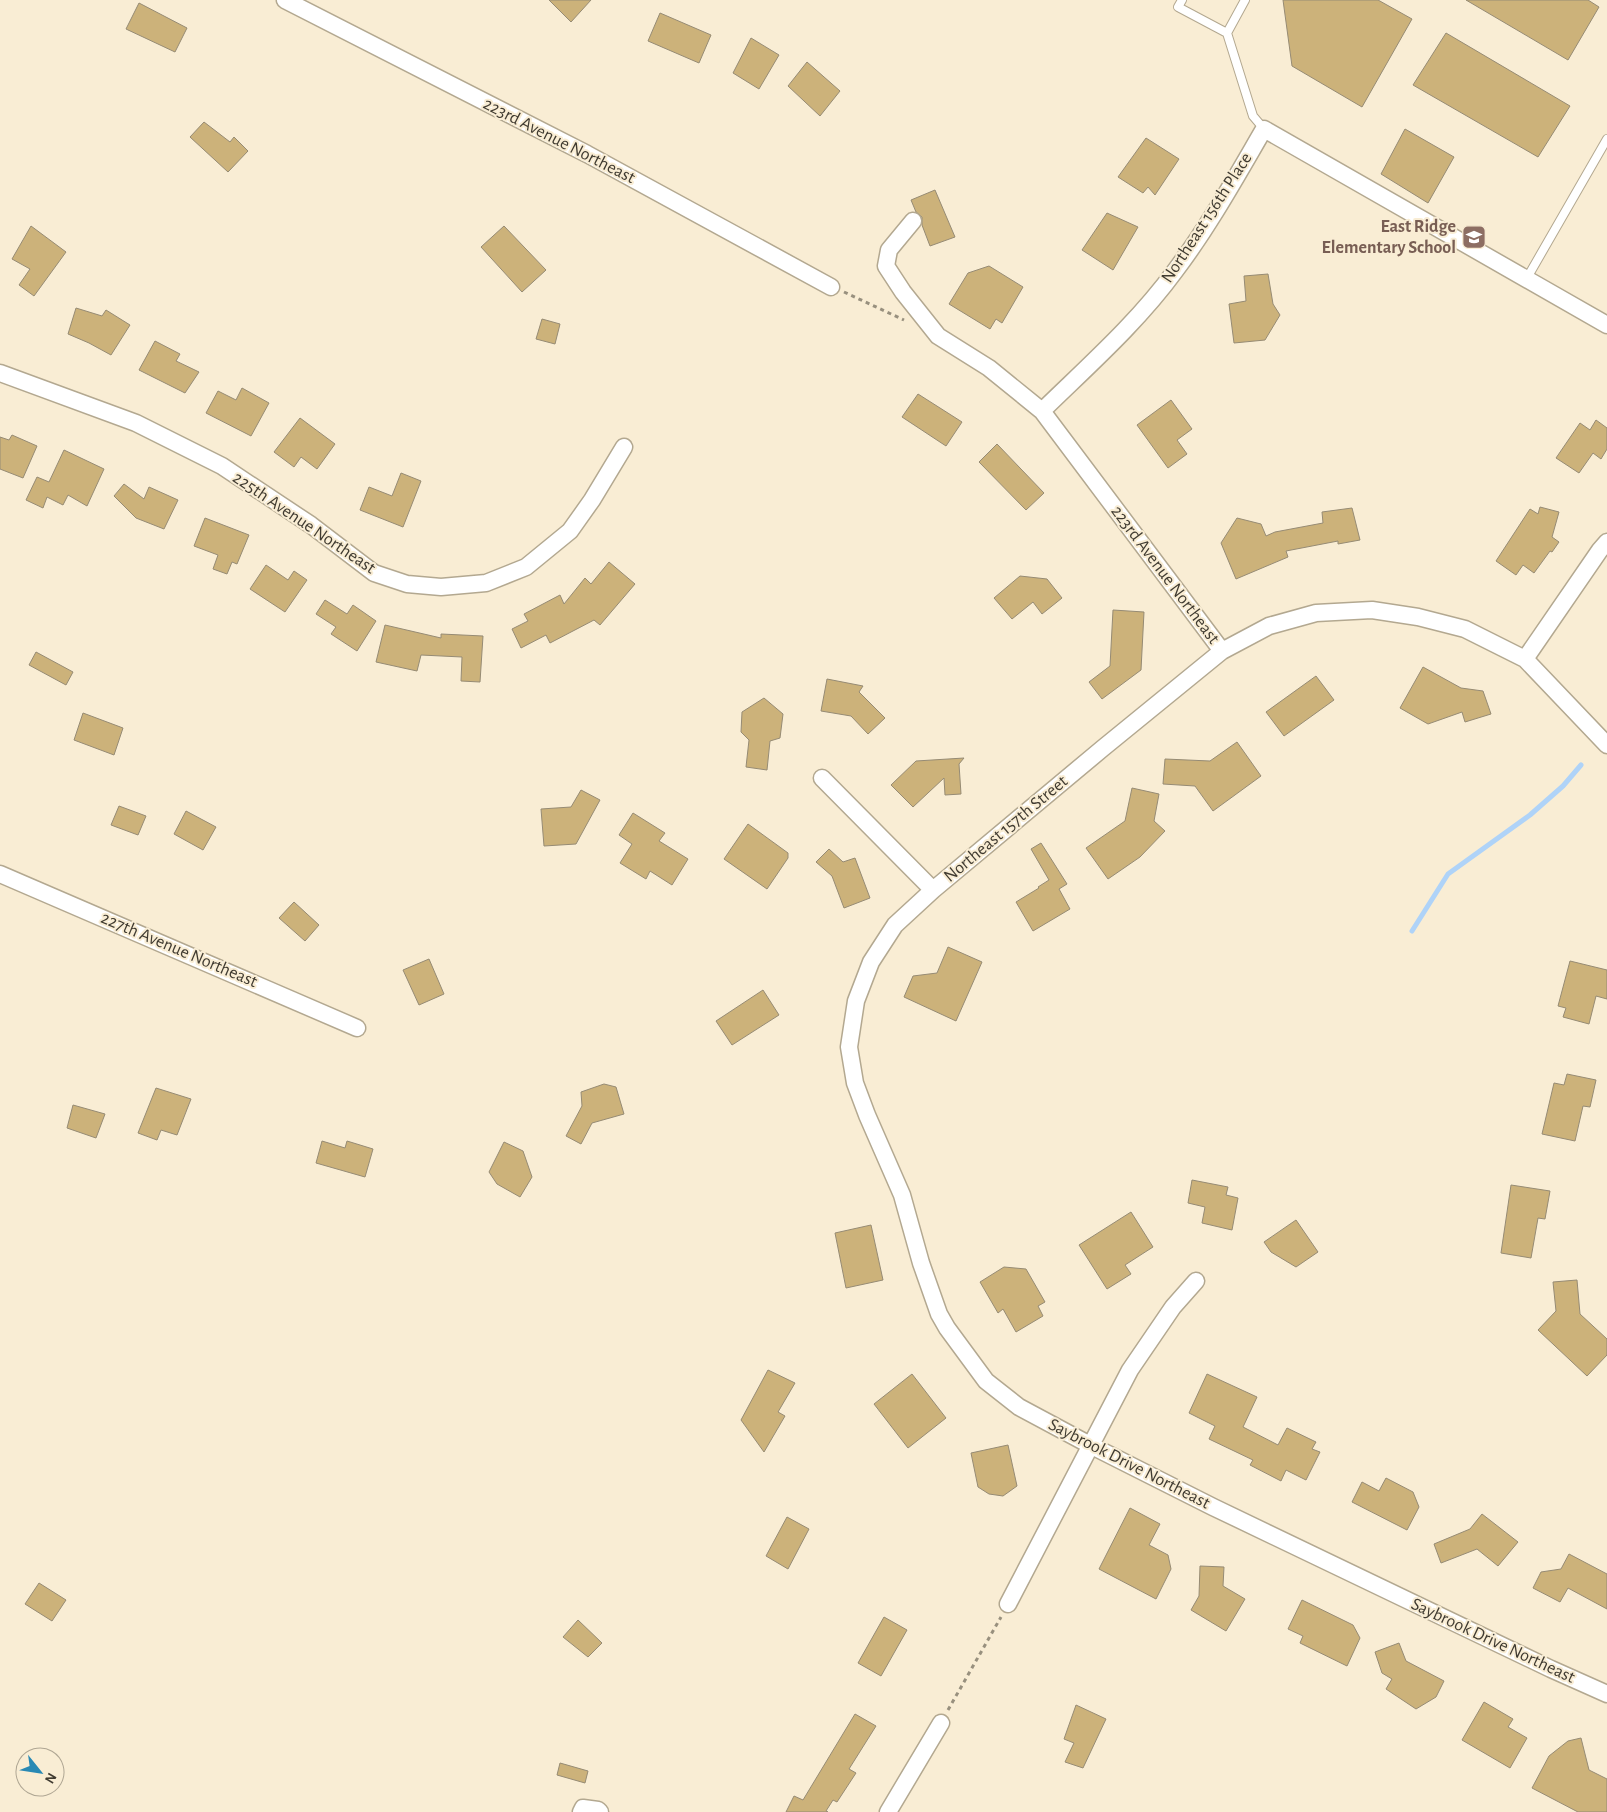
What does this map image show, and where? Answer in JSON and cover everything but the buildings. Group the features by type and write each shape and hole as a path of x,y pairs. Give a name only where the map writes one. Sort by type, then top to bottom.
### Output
{"street":[{"name":"223rd Avenue Northeast","path":"285,0 587,154 831,287"},
{"path":"1264,130 1607,325"},
{"name":"Northeast 156th Place","path":"1042,411 1136,318 1175,272 1210,221 1264,130"},
{"name":"223rd Avenue Northeast","path":"913,222 889,250 886,266 903,292 938,336 989,368 1042,411 1222,651 1269,626 1316,613 1372,610 1418,617 1465,630 1525,659 1607,745"},
{"name":"225th Avenue Northeast","path":"0,373 136,423 222,466 311,525 374,573 407,584 441,587 486,583 526,568 570,531 592,500 624,447"},
{"path":"1525,659 1607,542"},
{"name":"Northeast 157th Street","path":"849,1047 856,1001 871,962 895,925 933,890 1222,651"},
{"path":"822,778 933,890"},
{"name":"227th Avenue Northeast","path":"0,874 357,1028"},
{"name":"Saybrook Drive Northeast","path":"849,1047 855,1083 867,1116 902,1195 921,1263 939,1314 986,1381 1019,1407 1213,1507 1607,1694"},
{"path":"1008,1604 1130,1370 1173,1307 1196,1281"},
{"path":"888,1812 941,1723"},
{"path":"581,1812 583,1808 600,1812"}],"lane":[{"path":"1182,0 1178,7 1227,33 1253,116 1264,130"},
{"path":"1227,33 1246,0"},
{"path":"1527,278 1607,139"}],"path":[{"path":"831,287 905,320"},
{"path":"941,1723 1008,1604"}],"waterway":[{"path":"1412,931 1448,874 1530,815 1563,786 1581,765"}],"place":[{"name":"East Ridge Elementary School","path":"1474,237"}]}
